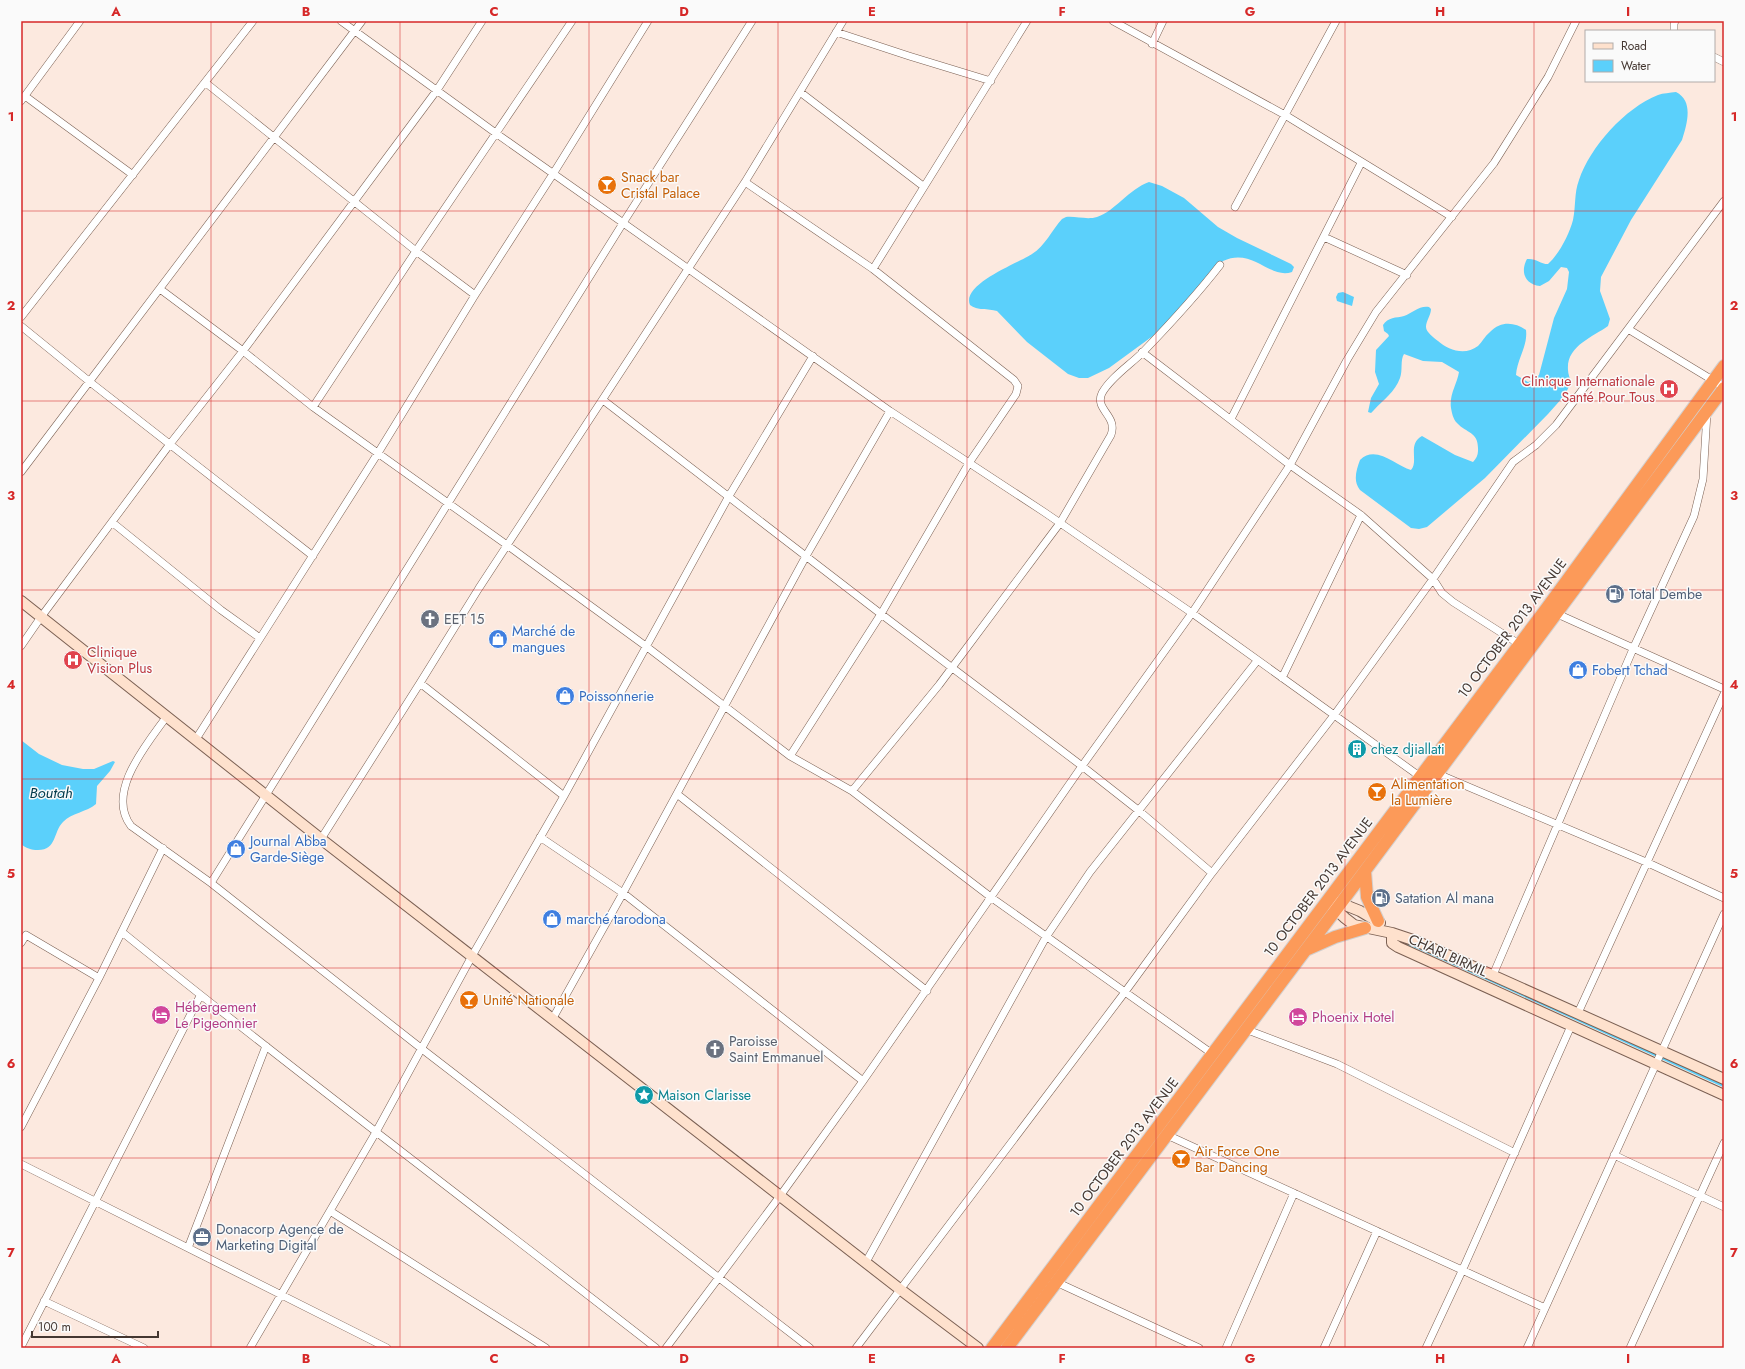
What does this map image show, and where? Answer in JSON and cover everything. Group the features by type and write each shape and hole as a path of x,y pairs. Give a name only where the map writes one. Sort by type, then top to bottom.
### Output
{"highway":[{"name":"10 OCTOBER 2013 AVENUE","path":"1007,1348 1245,1029 1339,907 1430,778 1518,644 1546,609 1724,366"},
{"name":"10 OCTOBER 2013 AVENUE","path":"992,1348 1328,900 1430,778 1557,614 1724,388"},
{"path":"1365,870 1367,897 1378,921"},
{"path":"1307,949 1335,937 1365,928"}],"street":[{"path":"80,21 23,98 133,175"},
{"path":"21,317 206,83 253,21"},
{"path":"341,21 496,134 890,411 1060,523 1192,613 1257,661 1430,778 1557,824 1646,862 1724,898"},
{"path":"21,472 362,21"},
{"path":"21,646 170,444 243,351 437,90 482,21"},
{"path":"313,407 416,251 572,21"},
{"path":"196,739 378,453 475,295 553,174 648,21"},
{"path":"211,883 450,503 623,223 752,21"},
{"path":"321,839 479,588 745,182 843,21"},
{"path":"873,269 923,186 991,81 1026,21"},
{"path":"1113,21 1152,44 1285,115 1361,163 1452,217"},
{"path":"1152,44 1163,21"},
{"path":"1234,207 1336,21"},
{"path":"666,1348 780,1196 863,1081 992,898 1082,766 1192,613 1290,465 1347,360 1376,312 1494,163 1548,77 1576,21"},
{"path":"836,32 991,81"},
{"path":"1715,58 1724,62"},
{"path":"206,83 416,251 475,295"},
{"path":"800,92 923,186"},
{"path":"1231,419 1361,163"},
{"path":"745,182 873,269 1014,380 1018,386 1016,394 969,463 881,614 790,756"},
{"path":"856,1348 1125,992 1212,873 1335,714 1433,579 1513,462 1536,445 1556,425 1724,201"},
{"path":"1324,237 1407,274"},
{"path":"852,791 952,667 1060,523 1111,435 1113,423 1103,409 1100,401 1102,394 1114,379 1198,294 1220,265"},
{"path":"160,289 243,351 313,407 450,503 647,647 790,756 852,791 992,898 1222,1061"},
{"path":"21,326 90,382 313,556"},
{"path":"1628,329 1724,388"},
{"path":"1142,352 1290,465 1362,515 1433,579 1442,593 1453,602 1518,644"},
{"path":"250,1348 376,1132 472,956 564,796 647,647 729,496 813,356"},
{"path":"603,400 881,614 1082,766 1138,810 1212,873"},
{"path":"552,1018 623,893 806,556 890,411"},
{"path":"1492,975 1633,649 1694,516 1703,479 1707,411"},
{"path":"1282,678 1362,515"},
{"path":"113,523 221,610 260,638"},
{"path":"21,601 321,839 901,1290 978,1348"},
{"path":"1546,609 1724,689"},
{"path":"866,1262 1046,937 1090,872 1257,661"},
{"path":"420,683 564,796"},
{"path":"1578,1013 1724,694"},
{"path":"167,716 138,757 125,786 123,811 125,819 131,826 211,883 422,1049 810,1348"},
{"path":"677,794 927,991"},
{"path":"540,837 623,893 863,1081"},
{"path":"21,1127 99,978 163,848"},
{"path":"1328,900 1339,907 1360,911 1378,921 1392,932"},
{"path":"1339,907 1349,922 1365,928 1392,932"},
{"path":"1528,1348 1724,914"},
{"path":"122,932 200,996 656,1348"},
{"name":"CHARI BIRMIL","path":"1724,1079 1578,1013 1392,932 1392,939 1395,946 1724,1095"},
{"path":"21,943 23,934 99,978"},
{"path":"21,1347 200,996"},
{"path":"1426,1348 1462,1271 1571,1026"},
{"path":"1245,1029 1350,1070 1515,1153"},
{"path":"188,1248 266,1046"},
{"path":"1167,1135 1545,1308"},
{"path":"1630,1348 1724,1143"},
{"path":"1614,1155 1724,1207"},
{"path":"21,1164 386,1348"},
{"path":"1226,1348 1294,1193"},
{"path":"330,1211 546,1348"},
{"path":"1324,1348 1377,1230"},
{"path":"1056,1282 1199,1348"},
{"path":"44,1301 144,1348"}],"water":[{"path":"1676,92 1682,96 1685,101 1688,113 1682,140 1631,220 1601,277 1600,291 1610,319 1608,326 1588,338 1576,348 1571,355 1568,373 1571,383 1564,396 1548,414 1485,478 1427,527 1419,529 1411,528 1360,490 1356,483 1356,472 1360,460 1373,454 1379,455 1411,470 1414,462 1415,443 1422,436 1455,455 1473,462 1478,454 1478,445 1474,436 1457,423 1452,414 1451,399 1459,372 1442,362 1423,361 1404,354 1402,359 1401,375 1395,388 1371,413 1368,412 1371,398 1379,384 1375,372 1376,350 1389,336 1384,331 1383,325 1390,319 1404,316 1422,307 1429,307 1431,311 1426,329 1429,333 1447,347 1457,351 1468,351 1478,346 1494,328 1503,324 1517,325 1526,330 1526,336 1516,375 1528,382 1534,380 1539,375 1554,318 1567,289 1569,272 1567,268 1561,267 1549,281 1540,286 1535,285 1525,277 1524,268 1527,259 1533,259 1548,264 1560,250 1573,220 1576,190 1584,167 1600,142 1610,130 1633,109 1646,101 1660,94"},
{"path":"1149,182 1162,186 1184,198 1218,227 1237,238 1291,264 1294,267 1292,272 1276,272 1252,260 1243,258 1234,258 1223,261 1161,330 1109,368 1088,378 1079,378 1068,374 1027,342 997,311 979,309 970,305 970,297 974,289 993,275 1037,251 1062,219 1066,217 1097,217 1109,210 1142,185"},
{"path":"1343,292 1354,297 1352,306 1337,301 1336,297 1338,293"},
{"name":"Boutah","path":"21,740 39,754 62,765 83,769 94,769 113,761 115,762 110,771 97,786 96,804 66,819 60,826 52,844 44,849 31,849 21,844"}],"waterway":[{"path":"1394,939 1419,948 1724,1086"}],"place":[{"name":"Snack bar Cristal Palace","path":"607,185"},
{"name":"Clinique Internationale Santé Pour Tous","path":"1669,389"},
{"name":"Total Dembe","path":"1615,594"},
{"name":"EET 15","path":"430,619"},
{"name":"Marché de mangues","path":"498,639"},
{"name":"Clinique Vision Plus","path":"73,660"},
{"name":"Fobert Tchad","path":"1578,670"},
{"name":"Poissonnerie","path":"565,696"},
{"name":"chez djiallati","path":"1357,749"},
{"name":"Alimentation la Lumière","path":"1377,792"},
{"name":"Journal Abba Garde-Siège","path":"236,849"},
{"name":"Satation Al mana","path":"1381,898"},
{"name":"marché tarodona","path":"552,919"},
{"name":"Unité Nationale","path":"469,1000"},
{"name":"Hébergement Le Pigeonnier","path":"161,1015"},
{"name":"Phoenix Hotel","path":"1298,1017"},
{"name":"Paroisse Saint Emmanuel","path":"715,1049"},
{"name":"Maison Clarisse","path":"644,1095"},
{"name":"Air Force One Bar Dancing","path":"1181,1159"},
{"name":"Donacorp Agence de Marketing Digital","path":"202,1237"}]}
